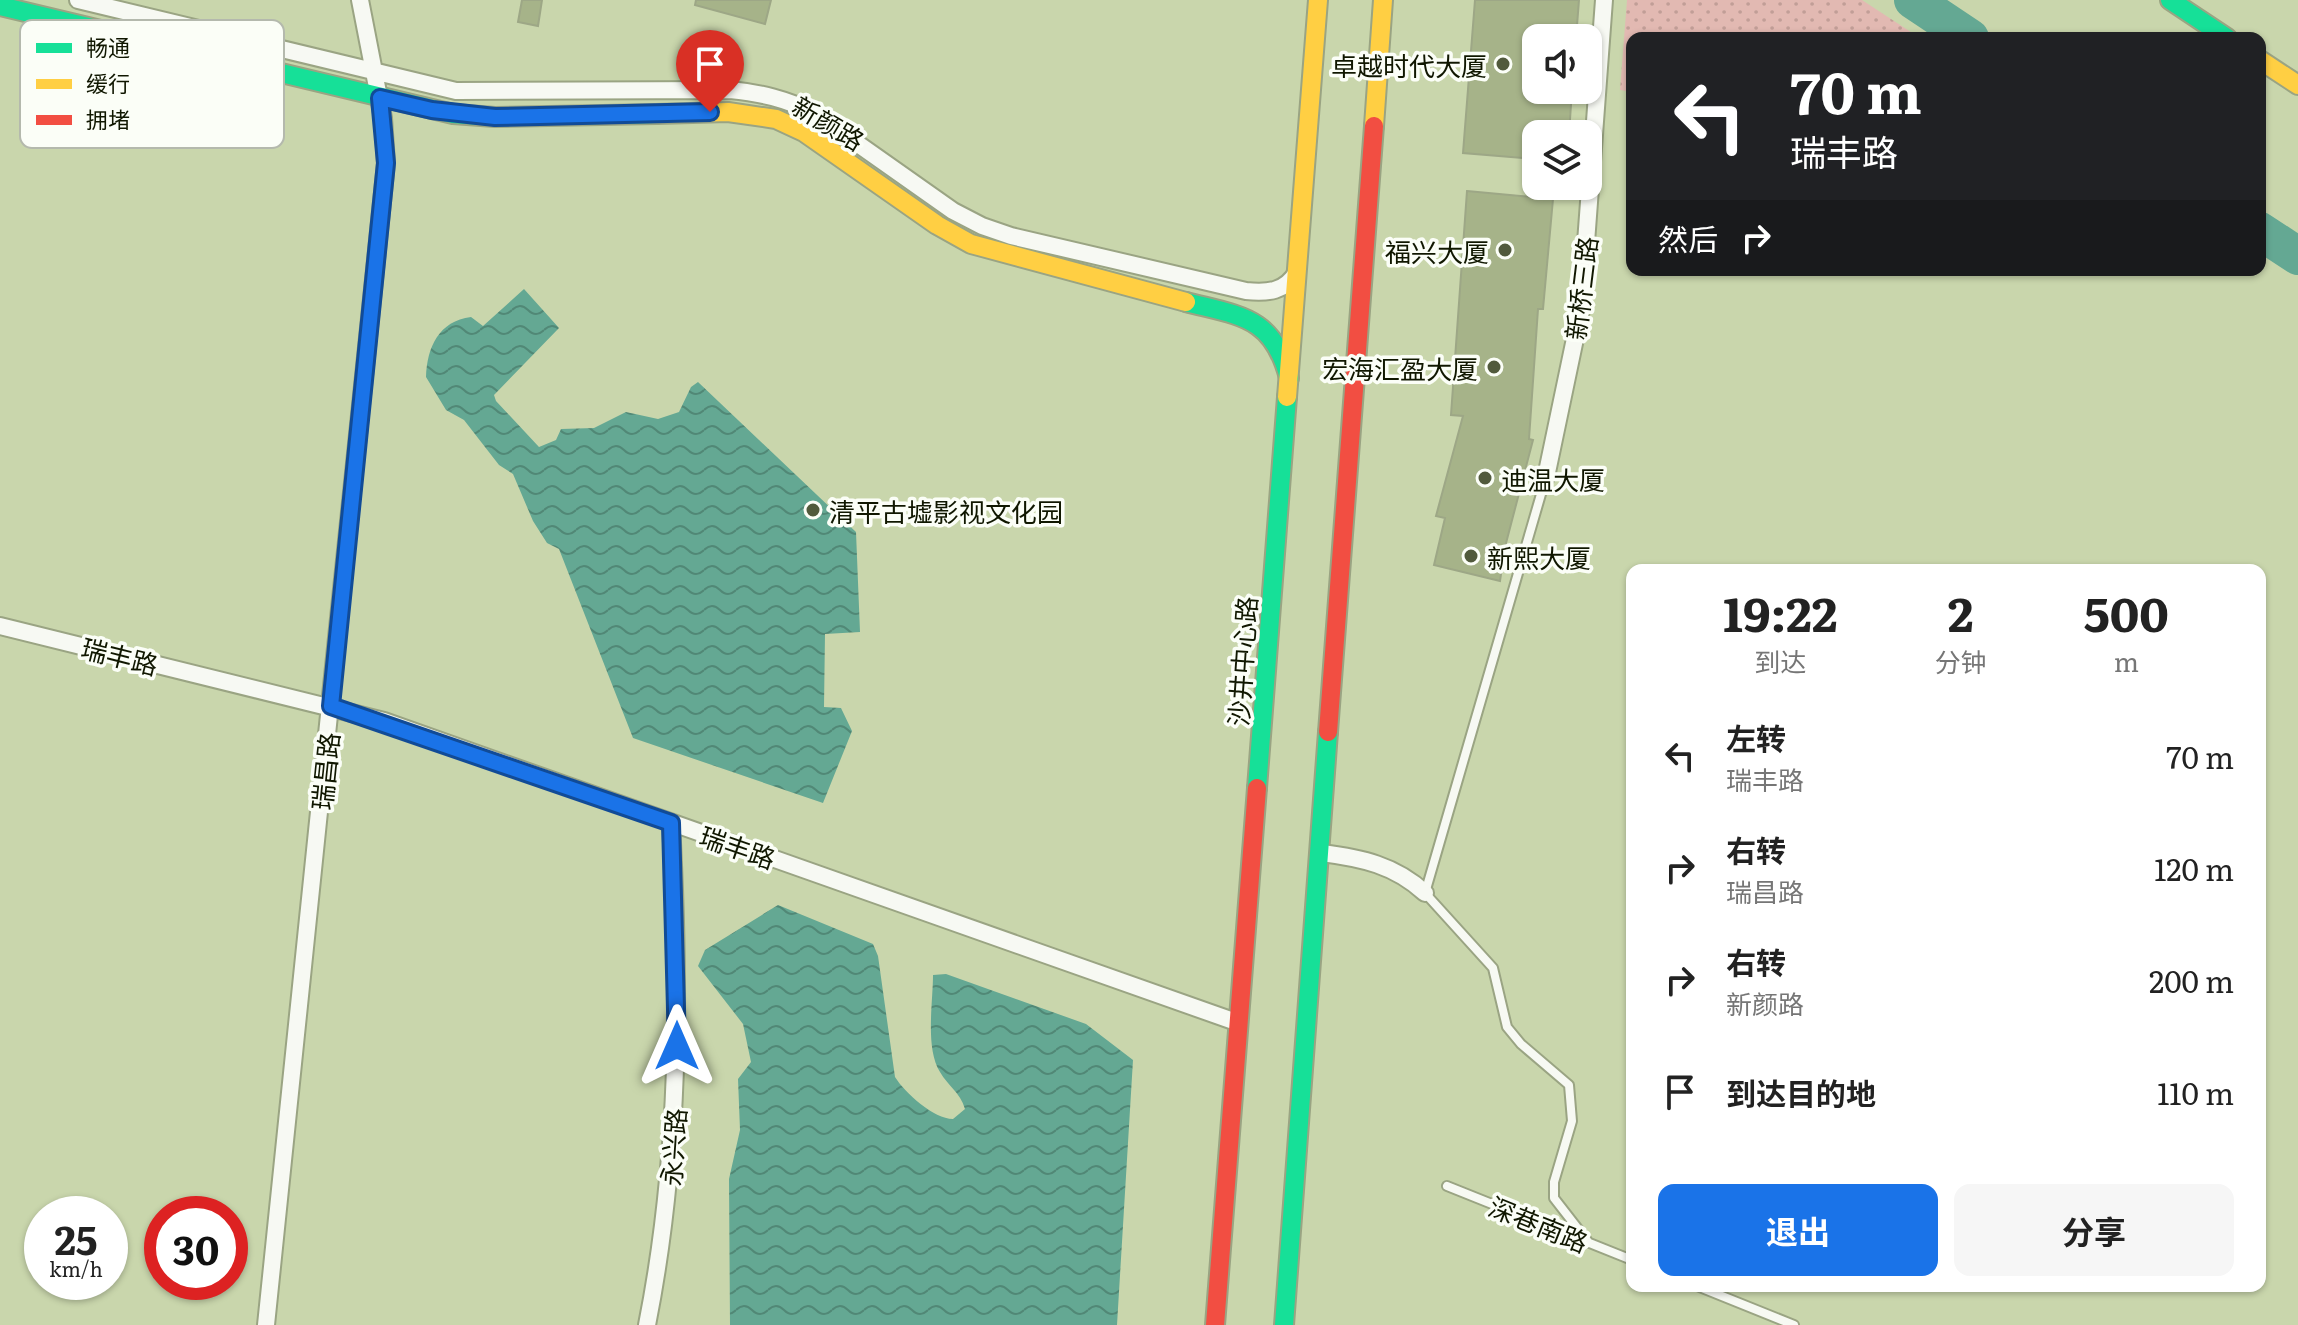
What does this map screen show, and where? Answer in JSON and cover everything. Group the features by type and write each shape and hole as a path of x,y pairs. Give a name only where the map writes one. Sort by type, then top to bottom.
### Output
{"street":[{"name":"新颜路","path":"78,0 159,20"},
{"name":"瑞昌路","path":"266,1325 386,163 380,98 360,0"},
{"name":"沙井中心路","path":"1215,1325 1318,0"},
{"path":"1284,1325 1322,853 1383,0"},
{"name":"新桥三路","path":"1546,477 1581,310 1604,0"},
{"path":"2170,0 2218,32"},
{"name":"新颜路","path":"0,6 58,20"},
{"name":"新颜路","path":"284,51 456,91 730,90 762,94 790,101 814,113 953,211 1011,236 1246,291 1278,290 1287,286 1297,270"},
{"path":"2266,64 2298,85"},
{"name":"新颜路","path":"284,75 443,112 495,117 728,112 776,119 804,132 937,225 971,244 1253,320 1282,351 1289,378"},
{"name":"瑞丰路","path":"0,626 331,706 1239,1023"},
{"name":"永兴路","path":"647,1325 663,1245 676,1096 671,823"},
{"path":"1322,853 1361,858 1394,870 1425,893"}],"lane":[{"path":"1546,477 1425,893 1493,968 1507,1027 1521,1044 1569,1085 1572,1121 1554,1182 1554,1198 1561,1211 1589,1243"},
{"name":"深巷南路","path":"1447,1186 1626,1258"},
{"path":"1712,1292 1794,1325"}],"shaded area":[{"path":"1627,0 1862,0 1911,32 1626,32 1626,91 1620,90"}],"water":[{"path":"524,289 559,328 494,395 496,401 539,447 556,440 561,429 594,428 626,412 658,419 679,412 691,387 698,382 856,532 860,632 825,634 824,707 841,708 852,731 823,803 633,738 559,549 547,543 533,521 513,474 499,465 464,420 446,410 426,377 432,346 443,330 460,319 471,317 483,326"},
{"path":"778,905 873,944 878,956 895,1077 913,1097 937,1115 953,1119 965,1109 935,1062 931,1025 933,975 946,974 1086,1024 1133,1060 1117,1325 730,1325 729,1179 740,1130 738,1079 751,1062 743,1024 698,966 705,950"}],"building":[{"path":"522,0 542,0 538,26 518,22"},
{"path":"696,0 771,0 765,24 695,5"},
{"name":"卓越时代大厦","path":"1475,0 1579,0 1577,24 1522,24 1522,104 1571,104 1570,120 1522,120 1522,158 1463,153"},
{"path":"1467,191 1522,196 1522,200 1553,200 1543,309 1538,309 1529,439 1533,440 1505,547 1500,581 1434,565 1445,518 1436,516 1463,416 1451,415"}],"waterway":[{"path":"1913,0 1961,32"},
{"path":"2266,235 2298,256"}],"traffic: fast":[{"path":"2170,0 2218,32"},
{"path":"0,6 59,20"},
{"path":"284,74 453,114 495,117 656,114"},
{"path":"1186,302 1238,316 1264,330 1274,342 1289,378"},
{"path":"1257,788 1287,397"},
{"path":"1284,1325 1328,732"}],"traffic: slow":[{"path":"1287,397 1318,0"},
{"path":"1374,126 1383,0"},
{"path":"2266,64 2298,85"},
{"path":"656,114 728,112 776,119 804,132 937,225 971,244 1186,302"}],"traffic: jam":[{"path":"1328,732 1374,126"},
{"path":"1215,1325 1257,788"}],"place":[{"name":"卓越时代大厦","path":"1503,64"},
{"name":"福兴大厦","path":"1505,250"},
{"name":"宏海汇盈大厦","path":"1494,367"},
{"name":"迪温大厦","path":"1485,478"},
{"name":"清平古墟影视文化园","path":"813,510"},
{"name":"新熙大厦","path":"1471,556"}],"route":[{"path":"677,1046 671,823 384,721 331,706 386,163 380,98 453,114 495,117 710,112"}]}
